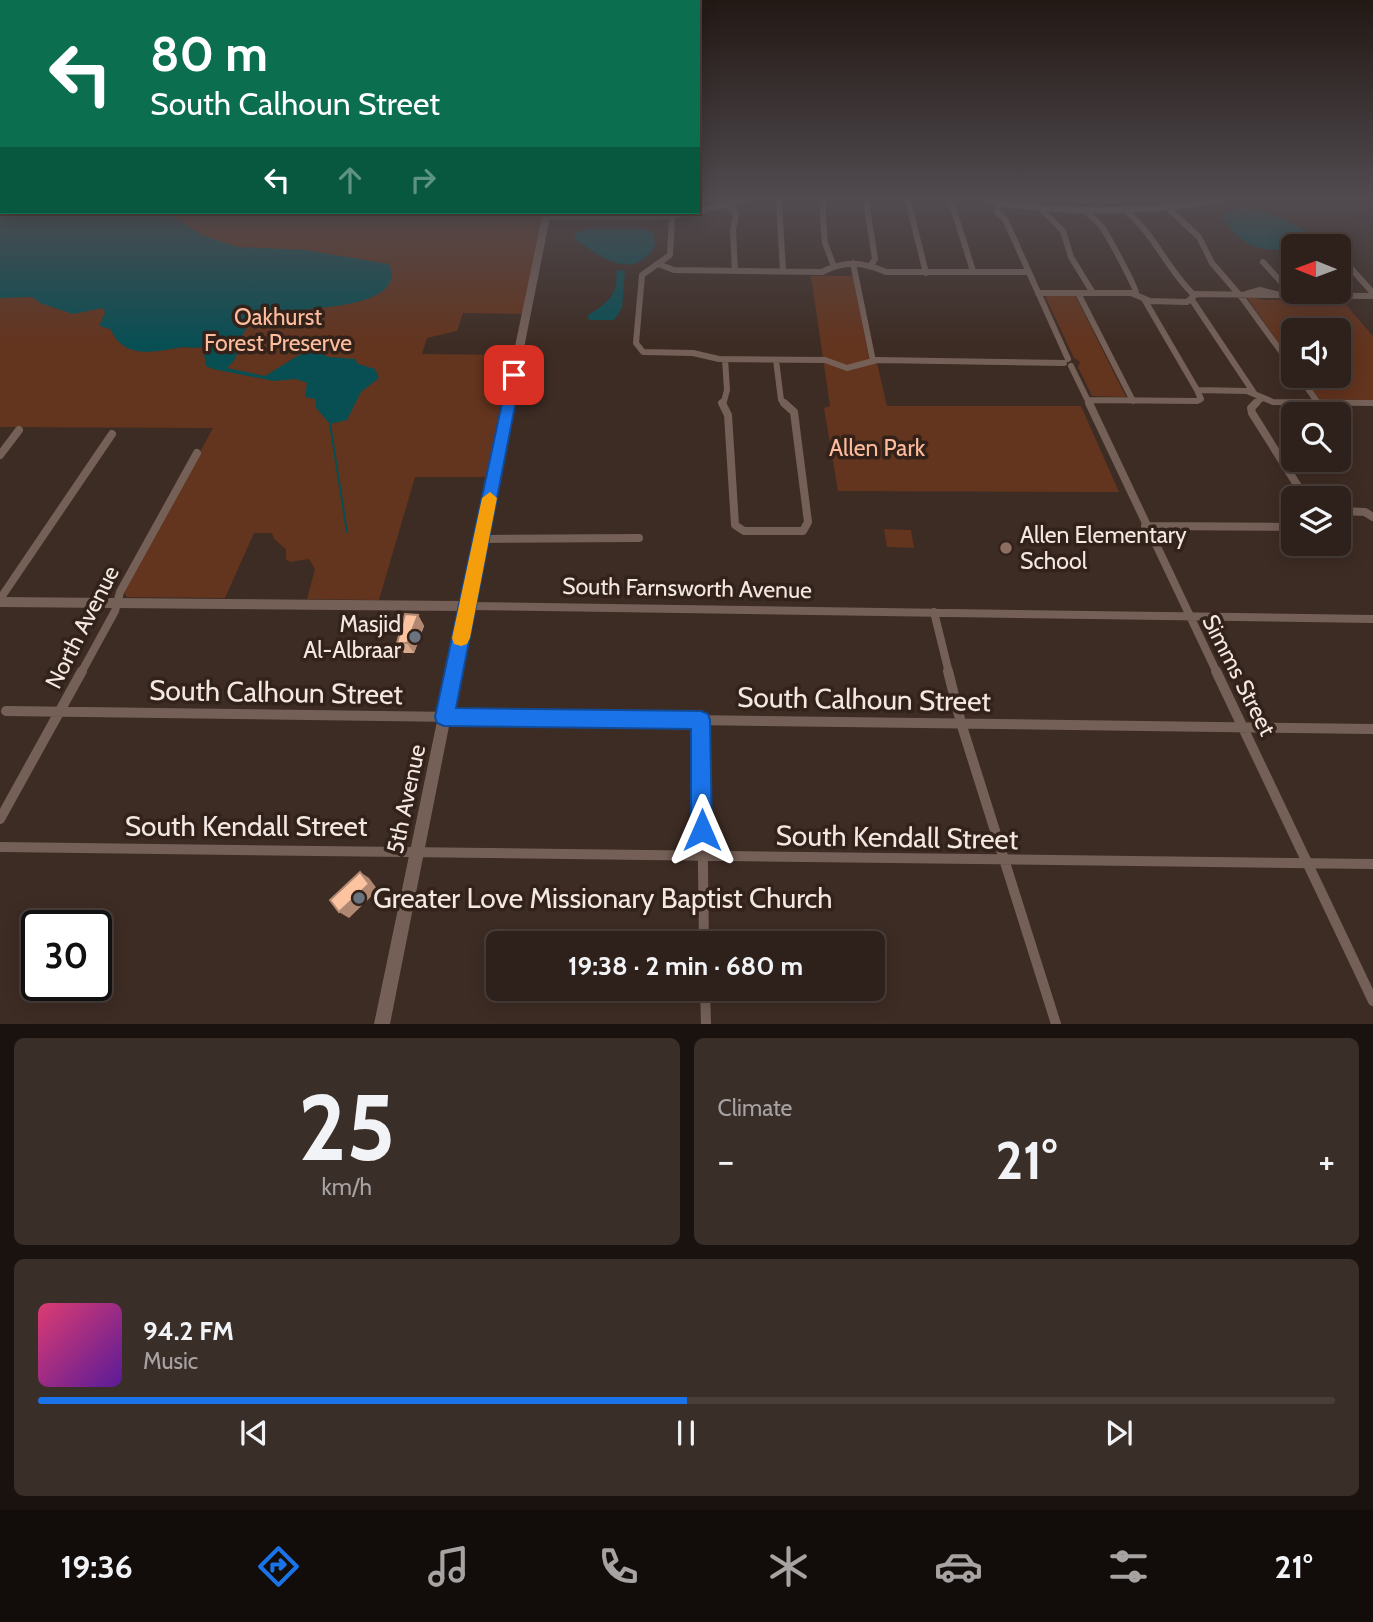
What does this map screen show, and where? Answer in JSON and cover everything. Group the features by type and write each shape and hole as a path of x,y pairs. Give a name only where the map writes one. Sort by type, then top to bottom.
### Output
{"street":[{"name":"5th Avenue","path":"382,1024 540,249"},
{"path":"670,249 670,255 642,275 637,348 646,352 693,353 725,359 830,361 847,368 860,367 873,360 1068,363"},
{"path":"734,249 735,271"},
{"path":"782,249 783,271"},
{"path":"827,249 828,258 833,264"},
{"path":"871,265 875,259 873,249"},
{"path":"919,249 926,273"},
{"path":"965,249 973,271"},
{"name":"Simms Street","path":"1017,249 1068,363 1088,400 1187,615 1244,727 1373,1001"},
{"path":"1068,249 1093,293"},
{"path":"1088,400 1197,401 1201,397 1113,249"},
{"path":"1161,249 1166,263 1192,297 1254,393 1261,399 1304,402"},
{"path":"1204,249 1212,263 1242,294 1281,351"},
{"path":"1264,262 1281,281"},
{"path":"853,263 873,360"},
{"path":"658,264 670,270 826,271 833,264 853,263 871,265 883,272 1028,272"},
{"path":"1351,269 1373,295"},
{"path":"1038,293 1139,295 1154,302 1242,294 1264,298 1281,295"},
{"path":"1078,293 1133,401"},
{"path":"1351,294 1373,295"},
{"path":"725,359 727,390 722,402 728,415 735,525 744,531 803,530 808,522 794,412 781,400 776,360"},
{"path":"1197,390 1254,393"},
{"path":"1261,399 1251,408 1252,413 1298,486"},
{"path":"1351,403 1373,403"},
{"path":"0,455 19,430"},
{"path":"0,600 112,434"},
{"name":"North Avenue","path":"0,819 60,712 118,602 120,592 197,453"},
{"path":"1351,511 1365,512 1373,517"},
{"path":"1145,526 1281,527"},
{"path":"481,539 639,538"},
{"name":"South Farnsworth Avenue","path":"0,600 1373,619"},
{"path":"934,612 961,723 1056,1024"},
{"name":"South Calhoun Street","path":"6,711 1373,729"},
{"path":"701,720 704,931"},
{"name":"South Kendall Street","path":"0,847 417,850 702,858 1004,862 1373,864"},
{"path":"705,1001 706,1024"}],"green space":[{"name":"Oakhurst Forest Preserve","path":"0,249 537,249 524,314 463,313 457,331 427,338 422,354 516,355 491,477 415,477 379,600 307,599 315,569 309,559 290,562 286,559 286,549 274,539 272,533 254,533 225,598 127,597 124,592 213,428 0,427"},
{"name":"Allen Park","path":"811,276 853,276 870,363 877,363 887,406 1081,406 1119,492 838,491 824,408 830,406"},
{"path":"1044,294 1075,295 1126,397 1092,396 1078,367 1080,362 1074,358"},
{"path":"1246,296 1264,300 1281,300 1281,304 1345,304 1373,336 1373,400 1319,399 1311,388 1351,388 1351,318 1281,318 1281,347"},
{"path":"884,529 911,530 914,548 887,547"}],"water":[{"path":"0,249 305,250 389,264 391,278 385,289 373,297 338,306 288,312 248,327 242,336 236,357 227,368 265,376 299,355 318,351 328,357 355,359 358,364 375,369 379,378 361,392 347,420 330,424 316,408 315,399 305,397 307,383 296,379 274,381 213,369 206,366 203,347 146,352 132,350 118,341 110,329 99,326 105,313 103,308 73,314 40,303 32,297 0,298"},
{"path":"589,249 653,249 637,263 627,265"},
{"path":"625,270 622,308 614,320 589,320 588,315 610,298 616,286 616,271"}],"building":[{"path":"405,614 418,615 407,643 397,643"},
{"path":"360,872 369,884 339,912 330,900"}],"waterway":[{"path":"330,424 347,532"}],"slow traffic":[{"path":"461,638 490,498"}],"place":[{"name":"Allen Elementary School","path":"1006,548"},
{"name":"Masjid Al-Albraar","path":"415,637"},
{"name":"Greater Love Missionary Baptist Church","path":"359,898"}],"route":[{"path":"514,375 444,717 701,720 702,830"}]}
